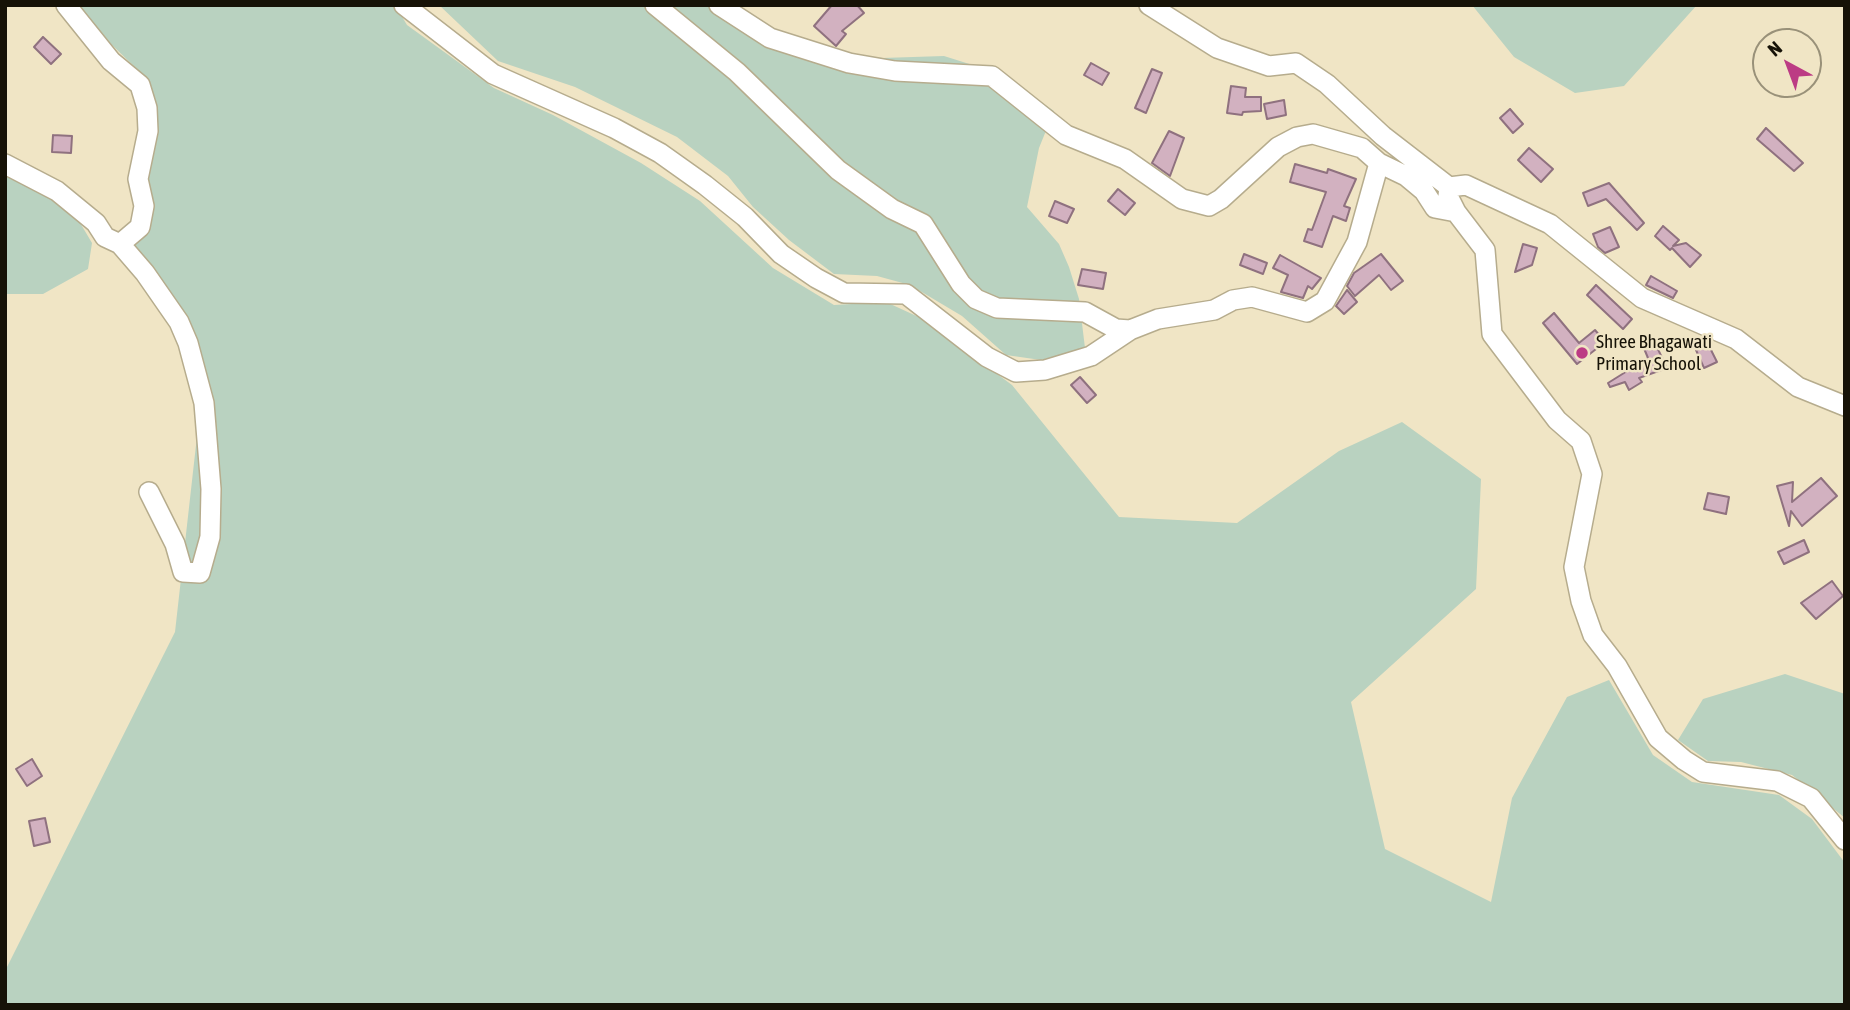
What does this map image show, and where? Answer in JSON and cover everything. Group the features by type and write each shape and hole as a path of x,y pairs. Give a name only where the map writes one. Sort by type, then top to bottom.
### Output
{"street":[{"path":"66,5 111,61 140,85 147,108 148,131 138,178 144,206 140,227 120,244"},
{"path":"404,5 494,74 614,128 660,153 745,217 780,254 816,278 844,293 906,294 988,357 1017,372 1045,370 1091,356 1130,330 1158,318 1214,310 1233,300 1252,297 1307,312 1325,301 1357,242 1379,163"},
{"path":"655,5 681,29 737,72 838,170 892,209 923,223 961,284 976,299 997,308 1085,312 1107,326 1130,330"},
{"path":"719,5 770,38 849,64 895,71 992,76 1066,135 1125,159 1182,199 1209,206 1221,199 1261,160 1297,137 1313,134 1362,148 1379,163 1405,176 1424,191 1435,208 1456,212"},
{"path":"1149,5 1217,48 1269,66 1296,63 1326,84 1383,136 1449,187 1466,185 1550,224 1642,298 1736,339 1798,387 1845,406"},
{"path":"5,164 57,191 96,223 105,237 120,244 145,273 179,322 188,343 204,403 211,489 210,537 200,573 183,572 175,544 149,492"},
{"path":"1449,187 1448,196 1456,212 1486,250 1492,334 1557,420 1581,441 1592,474 1574,567 1592,635 1617,666 1658,738 1684,760 1703,772 1777,781 1811,798 1845,840"}],"green space":[{"path":"79,5 395,5 407,25 494,88 553,115 641,163 700,201 773,268 834,305 886,302 923,319 1012,385 1119,517 1237,523 1339,451 1402,422 1481,479 1476,589 1351,702 1385,849 1491,902 1512,798 1567,697 1609,680 1653,755 1692,782 1779,795 1812,819 1845,863 1845,1005 5,1005 5,971 175,632 204,374 128,244 149,188 148,154 155,113 147,79 111,44"},
{"path":"439,5 730,5 744,20 852,54 882,58 944,56 1001,74 1054,111 1039,148 1027,207 1059,244 1069,267 1079,299 1085,348 1041,360 1006,355 962,316 910,285 877,276 834,274 789,240 753,207 728,176 677,137 575,87 498,61"},
{"path":"1472,5 1697,5 1624,86 1575,93 1514,57"},
{"path":"5,173 43,189 76,216 92,243 88,269 43,294 5,294"},
{"path":"1785,674 1845,694 1845,818 1792,775 1741,762 1708,761 1678,740 1703,699"}],"building":[{"path":"832,5 857,5 864,13 842,31 846,34 836,46 814,26"},
{"path":"43,37 61,54 51,64 34,47"},
{"path":"1091,63 1109,73 1102,85 1084,75"},
{"path":"1152,69 1162,73 1146,113 1135,108"},
{"path":"1231,86 1246,88 1245,97 1261,97 1261,111 1243,112 1242,115 1227,113"},
{"path":"1284,100 1286,115 1267,119 1264,104"},
{"path":"1510,109 1523,124 1513,133 1500,118"},
{"path":"1766,128 1803,163 1794,171 1757,139"},
{"path":"1169,131 1184,138 1170,176 1152,163"},
{"path":"53,135 72,136 71,153 52,152"},
{"path":"1529,148 1553,169 1541,182 1518,160"},
{"path":"1295,164 1327,173 1328,169 1356,179 1344,206 1350,208 1346,221 1333,216 1322,247 1304,241 1308,229 1312,230 1326,192 1290,182"},
{"path":"1609,183 1644,223 1637,230 1606,199 1588,206 1583,193"},
{"path":"1118,189 1135,203 1125,215 1108,201"},
{"path":"1055,201 1074,209 1067,223 1049,216"},
{"path":"1663,226 1679,240 1673,246 1686,243 1701,255 1690,267 1672,248 1670,250 1655,236"},
{"path":"1610,227 1619,247 1605,253 1598,247 1593,234"},
{"path":"1523,244 1537,248 1532,265 1515,272"},
{"path":"1244,254 1267,263 1263,274 1240,265"},
{"path":"1381,254 1403,281 1391,290 1379,275 1355,296 1347,286 1354,273"},
{"path":"1280,255 1321,278 1312,289 1308,286 1303,298 1281,292 1288,275 1273,268"},
{"path":"1082,269 1106,273 1103,289 1078,285"},
{"path":"1651,276 1677,291 1673,298 1646,285"},
{"path":"1596,285 1632,319 1623,329 1587,295"},
{"path":"1347,290 1357,302 1344,314 1336,306"},
{"path":"1554,313 1579,343 1595,330 1605,342 1577,364 1543,323"},
{"path":"1654,341 1667,368 1639,378 1642,382 1629,390 1625,382 1610,387 1608,383 1648,358 1643,346"},
{"path":"1708,344 1717,362 1704,368 1696,350"},
{"path":"1080,377 1096,395 1087,403 1071,385"},
{"path":"1821,478 1837,496 1802,526 1791,511 1789,526 1777,486 1793,482 1792,502"},
{"path":"1708,493 1729,497 1726,514 1704,509"},
{"path":"1804,540 1809,552 1784,564 1778,552"},
{"path":"1832,581 1843,596 1816,619 1801,603"},
{"path":"32,759 42,776 27,786 16,769"},
{"path":"45,818 50,842 34,846 29,821"}],"place":[{"name":"Shree Bhagawati Primary School","path":"1582,353"}]}
